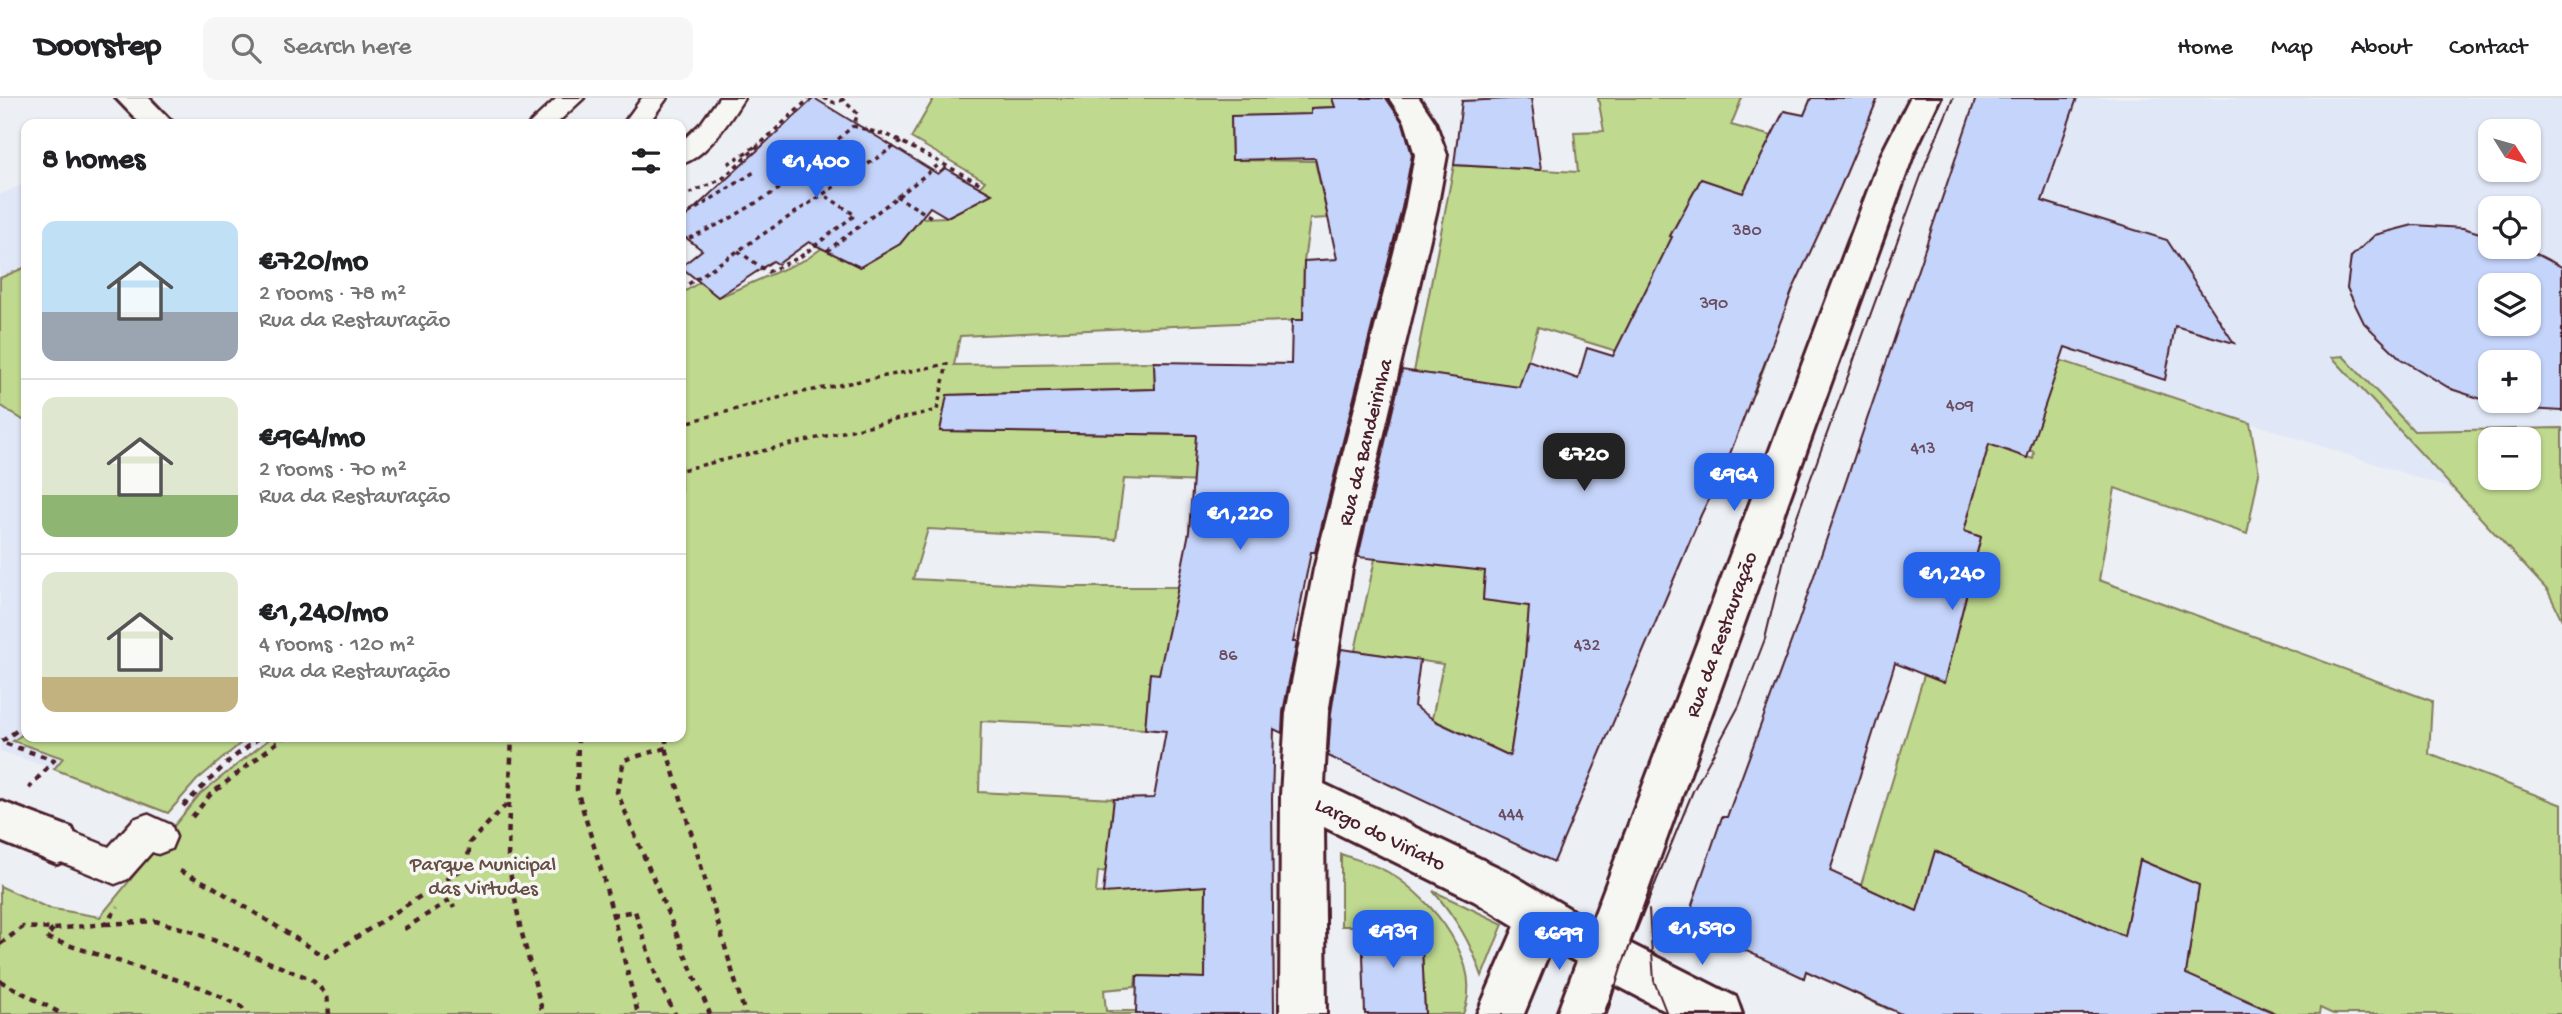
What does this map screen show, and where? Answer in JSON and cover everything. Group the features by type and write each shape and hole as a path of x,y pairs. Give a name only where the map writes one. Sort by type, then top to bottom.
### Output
{"street":[{"path":"131,98 154,119"},
{"path":"547,119 572,98"},
{"path":"639,119 655,98"},
{"path":"686,151 711,128 732,98"},
{"name":"Rua da Bandeirinha","path":"1302,794 1307,713 1333,569 1421,209 1431,155 1420,122 1405,98"},
{"name":"Rua da Restauração","path":"1580,1014 1898,153 1925,98"},
{"name":"Largo do Viriato","path":"1303,1014 1302,794 1490,886 1602,953 1718,1014"},
{"path":"0,821 115,867 147,831 163,851"},
{"path":"1500,1014 1542,916"}],"path":[{"path":"686,195 722,179 810,98"},
{"path":"686,240 726,221 796,177 853,126 858,114 842,99 835,103 823,98"},
{"path":"853,126 890,136 984,185"},
{"path":"739,156 762,142"},
{"path":"686,286 901,142"},
{"path":"769,163 772,161 796,177"},
{"path":"827,251 941,163"},
{"path":"686,215 756,171"},
{"path":"738,251 768,272 800,257 855,215 823,194"},
{"path":"896,196 933,218"},
{"path":"686,423 793,394 947,364 937,410 686,469"},
{"path":"21,728 1,742 54,760"},
{"path":"254,742 196,791 163,851 210,885 326,957 467,866 470,842 509,802"},
{"path":"254,759 277,742"},
{"path":"512,742 508,860 520,926 543,1014"},
{"path":"578,742 577,790 638,1014"},
{"path":"666,742 745,1014"},
{"path":"666,748 624,760 617,792 710,1014"},
{"path":"404,929 450,900 454,908"},
{"path":"105,924 123,901"},
{"path":"612,915 635,911 656,976 675,1014"},
{"path":"0,944 23,927 54,929 155,921 188,930 312,979 327,995 329,1014"},
{"path":"54,929 46,938 203,988 240,1006 248,1014"},
{"path":"0,981 62,1014"}],"shaded area":[{"path":"1976,98 2562,98 2562,428 2478,427 2478,430 2415,431 2476,497 1906,309"},
{"path":"21,185 21,742 242,742 197,780 168,813 0,751 0,195"}],"green space":[{"name":"Parque Municipal das Virtudes","path":"934,98 1332,98 1335,107 1311,108 1311,119 1231,117 1232,160 1315,161 1328,218 1310,219 1304,261 1303,320 960,336 954,365 1154,362 1155,389 948,395 940,431 1203,435 1258,484 1124,479 1116,539 928,529 913,579 1065,587 1178,587 1163,674 1150,674 1145,729 981,721 979,792 1114,799 1111,824 1116,870 1098,872 1096,893 1206,886 1205,978 1136,976 1135,987 1104,990 1106,1011 1136,1011 1136,1014 0,1014 0,886 48,908 100,917 200,794 266,742 686,742 686,291 700,282 719,297 807,259 822,248 860,267 900,244 921,218 947,217 979,200 980,187 985,181 911,138"},
{"path":"1598,98 1742,98 1731,125 1772,136 1774,204 1701,179 1670,236 1798,278 1669,245 1632,318 1766,362 1754,393 1538,327 1509,420 1485,571 1483,600 1529,606 1525,658 1510,756 1432,719 1443,664 1355,651 1375,559 1485,382 1414,372 1454,165 1578,172 1574,132 1604,131"},
{"path":"21,269 21,419 0,405 0,278"},
{"path":"2017,346 2250,423 2259,473 2247,534 2115,488 2099,580 2432,701 2429,754 2562,805 2562,1014 2333,1014 2320,1008 2319,1014 2272,1014 2272,1011 2222,989 2185,978 2199,885 2140,860 2119,960 1935,852 1888,1009 1852,992 1879,894 1861,885 1924,675 1944,683 1981,537 1964,531 1989,444 2033,459 2034,452 2023,447"},
{"path":"2343,356 2414,431 2478,430 2478,490 2541,490 2541,428 2562,428 2562,620 2548,591 2332,357"},
{"path":"21,735 21,742 242,742 197,780 168,813 54,769 63,758 13,741"},
{"path":"1341,854 1391,874 1423,899 1438,916 1461,954 1467,974 1468,994 1463,1014 1425,1014 1421,926 1341,926"},
{"path":"1433,891 1503,924 1482,976 1462,931"}],"building":[{"path":"814,98 938,174 945,168 992,194 947,217 930,207 900,244 860,267 809,242 778,264 773,261 718,297 686,271 686,263 702,250 686,238 686,216"},
{"path":"1332,98 1386,98 1403,123 1412,155 1402,208 1315,552 1311,552 1293,642 1297,642 1283,712 1282,733 1274,729 1274,1014 1136,1014 1137,976 1205,978 1206,886 1103,893 1114,799 1154,798 1166,731 1145,729 1150,673 1159,674 1189,532 1196,435 940,431 947,395 1155,389 1154,362 1291,364 1292,320 1303,320 1304,261 1337,259 1315,158 1232,160 1231,116 1311,114 1311,108 1335,107"},
{"path":"1531,98 1541,170 1454,165 1462,101"},
{"path":"1811,98 1878,98 1793,289 1728,459 1701,515 1554,862 1328,756 1331,713 1341,649 1420,660 1414,706 1437,722 1510,756 1525,658 1529,606 1483,600 1485,571 1358,557 1402,370 1519,387 1528,360 1578,379 1587,348 1613,356 1672,237 1670,236 1701,179 1743,193 1784,111 1804,115"},
{"path":"1976,98 2077,98 2042,201 2167,240 2234,343 2175,326 2165,380 2065,347 2027,458 1989,444 1964,531 1981,537 1944,683 1895,663 1830,871 1917,911 1935,851 2124,936 2140,860 2199,885 2186,974 2277,1014 1901,1014 1806,971 1804,978 1704,931 1692,905 1722,817 1727,817 1798,623"},
{"path":"2413,225 2463,228 2478,232 2478,259 2541,259 2541,256 2562,267 2562,411 2541,410 2541,350 2478,350 2478,398 2451,389 2401,359 2364,323 2347,288 2351,257 2375,235"},
{"path":"1362,925 1421,926 1425,1014 1365,1014"}],"tram line":[{"path":"1607,1014 1622,965 1693,791 1739,706 1765,639 1789,538 1926,162 1953,98"},
{"path":"1649,910 1654,981 1667,1014"}]}
